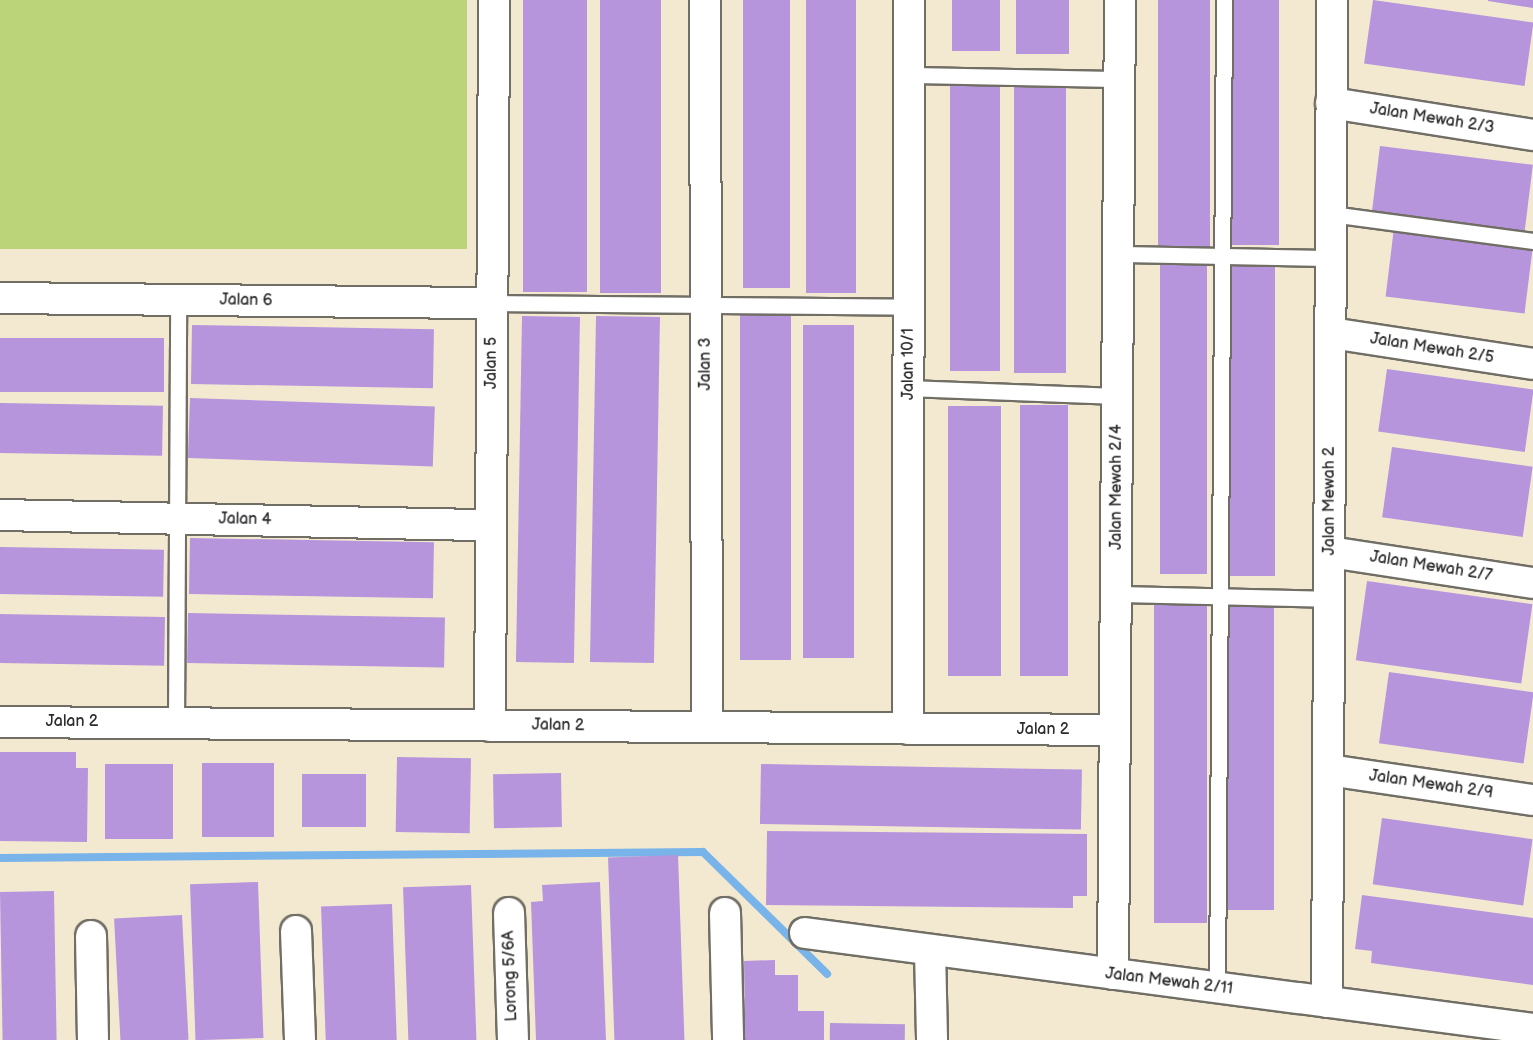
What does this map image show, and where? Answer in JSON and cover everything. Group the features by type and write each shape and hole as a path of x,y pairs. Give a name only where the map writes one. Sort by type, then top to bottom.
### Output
{"street":[{"name":"Jalan 5","path":"490,726 494,0"},
{"name":"Jalan 3","path":"705,0 707,727"},
{"name":"Jalan 10/1","path":"908,729 909,0"},
{"name":"Jalan Mewah 2/4","path":"1113,974 1120,0"},
{"name":"Jalan Mewah 2","path":"1327,1002 1332,0"},
{"name":"Jalan Mewah 2/3","path":"1331,102 1533,135"},
{"name":"Jalan 6","path":"0,298 492,303"},
{"name":"Jalan Mewah 2/5","path":"1330,333 1533,364"},
{"name":"Jalan 4","path":"0,515 491,525"},
{"name":"Jalan Mewah 2/7","path":"1330,552 1533,583"},
{"name":"Jalan 2","path":"0,722 1115,730"},
{"name":"Jalan Mewah 2/9","path":"1329,770 1533,800"},
{"name":"Lorong 5/6A","path":"509,913 513,1040"},
{"path":"725,913 728,1040"},
{"path":"296,931 300,1040"},
{"name":"Jalan Mewah 2/11","path":"805,933 1533,1029"},
{"path":"91,936 93,1040"},
{"path":"930,950 932,1040"}],"lane":[{"path":"1217,988 1224,0"},
{"path":"909,75 1119,79"},
{"path":"1331,214 1533,241"},
{"path":"1118,254 1331,258"},
{"path":"176,723 178,300"},
{"path":"492,303 909,307"},
{"path":"908,388 1117,396"},
{"path":"1116,594 1220,594 1329,599"}],"green space":[{"path":"0,0 467,0 467,249 0,249"}],"building":[{"path":"523,0 587,0 587,292 523,292"},
{"path":"600,0 661,0 661,293 600,293"},
{"path":"743,0 790,0 790,288 743,288"},
{"path":"806,0 856,0 856,293 806,293"},
{"path":"952,0 1000,0 1000,51 952,51"},
{"path":"1016,0 1069,0 1069,54 1016,54"},
{"path":"1158,0 1210,0 1210,247 1158,247"},
{"path":"1228,0 1279,0 1279,245 1228,245"},
{"path":"1373,0 1533,22 1525,86 1364,63"},
{"path":"1533,0 1533,8 1488,1"},
{"path":"950,78 1000,78 1000,371 950,371"},
{"path":"1014,79 1066,79 1066,373 1014,373"},
{"path":"1380,146 1533,165 1525,231 1372,213"},
{"path":"1394,228 1533,245 1525,314 1386,296"},
{"path":"1160,257 1207,257 1207,574 1160,574"},
{"path":"1224,260 1275,260 1275,576 1224,576"},
{"path":"740,309 791,309 791,660 740,660"},
{"path":"522,316 580,317 574,663 516,662"},
{"path":"596,316 660,317 654,663 590,662"},
{"path":"192,325 434,329 433,388 191,384"},
{"path":"803,325 854,325 854,658 803,658"},
{"path":"0,338 164,338 164,392 0,392"},
{"path":"1387,369 1533,390 1525,452 1378,431"},
{"path":"190,398 435,407 433,467 188,458"},
{"path":"0,403 163,406 162,456 0,453"},
{"path":"1020,405 1068,405 1068,676 1020,676"},
{"path":"948,406 1001,406 1001,676 948,676"},
{"path":"1392,447 1533,467 1523,537 1382,517"},
{"path":"190,538 434,542 433,598 189,594"},
{"path":"0,547 164,550 163,597 0,594"},
{"path":"1367,581 1532,604 1521,683 1356,660"},
{"path":"1154,595 1207,595 1207,923 1154,923"},
{"path":"1224,597 1274,597 1274,910 1224,910"},
{"path":"188,613 445,617 444,667 187,663"},
{"path":"0,614 165,617 164,666 0,663"},
{"path":"1389,672 1533,692 1524,764 1379,743"},
{"path":"0,752 76,752 76,768 88,768 87,842 0,841"},
{"path":"397,757 471,758 470,833 396,832"},
{"path":"202,763 274,763 274,837 202,837"},
{"path":"105,764 173,764 173,839 105,839"},
{"path":"761,764 1082,770 1081,830 760,824"},
{"path":"561,773 562,827 494,828 493,774"},
{"path":"302,774 366,774 366,827 302,827"},
{"path":"1382,818 1533,839 1523,906 1373,884"},
{"path":"767,831 1087,834 1087,896 1073,896 1073,908 766,905"},
{"path":"678,855 684,1040 614,1040 608,857"},
{"path":"258,882 263,1038 195,1040 190,884"},
{"path":"600,882 606,1040 536,1040 531,902 543,901 542,885"},
{"path":"471,885 476,1040 408,1040 403,887"},
{"path":"54,891 57,1040 3,1040 0,892"},
{"path":"1362,895 1533,918 1533,985 1371,963 1372,951 1355,949"},
{"path":"392,904 397,1040 326,1040 321,906"},
{"path":"182,915 189,1040 120,1040 114,919"},
{"path":"775,960 775,975 798,975 798,1011 824,1011 824,1040 745,1040 744,961"},
{"path":"830,1023 905,1024 905,1040 830,1040"}],"waterway":[{"path":"0,858 703,852 827,974"}]}
